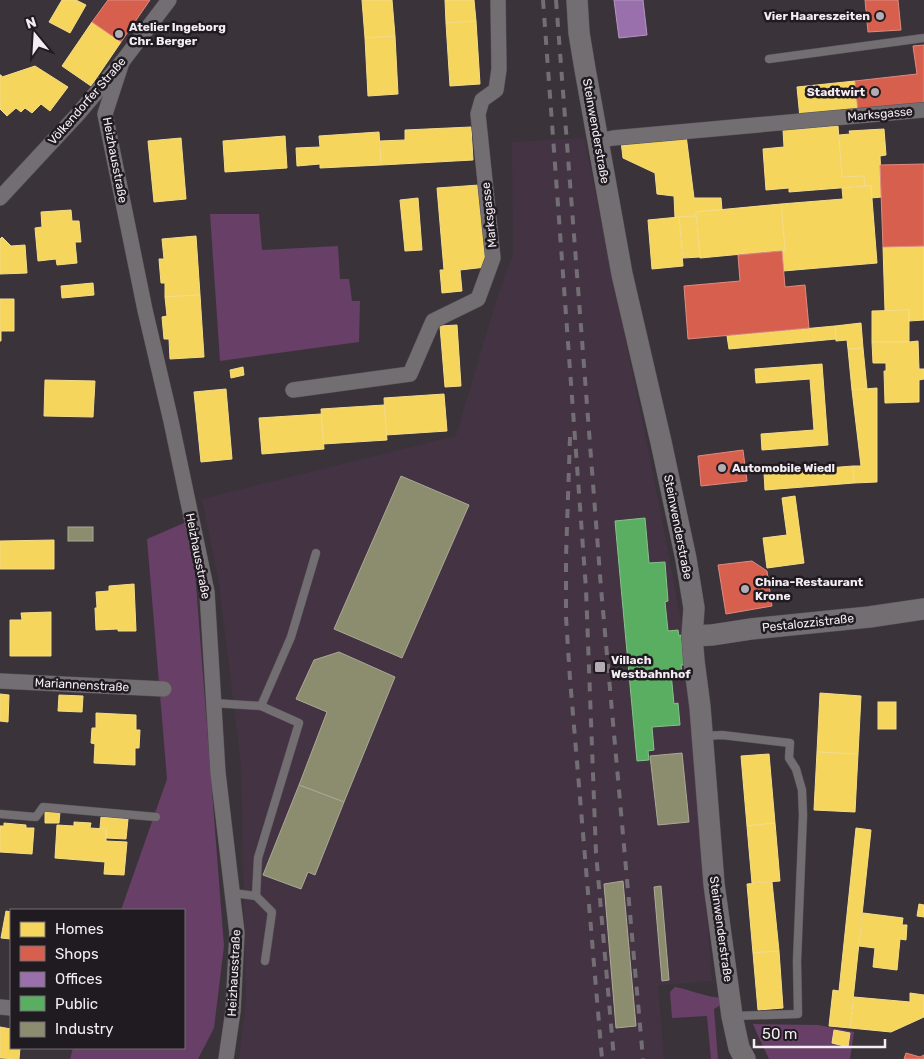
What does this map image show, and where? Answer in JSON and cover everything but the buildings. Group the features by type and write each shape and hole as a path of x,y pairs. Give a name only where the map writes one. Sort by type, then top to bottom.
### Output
{"main road":[{"name":"Steinwenderstraße","path":"577,0 584,69 622,274 661,442 686,559 694,608 692,636 714,884 732,1016 743,1058"},
{"name":"Pestalozzistraße","path":"692,636 712,636 752,629 869,617 924,609"}],"street":[{"name":"Völkendorfer Straße","path":"0,198 78,114 122,62 169,0"},
{"name":"Marksgasse","path":"293,390 410,374 432,321 478,299 493,258 478,114 482,100 496,90 499,69 498,0"},
{"name":"Heizhausstraße","path":"122,62 105,114 206,592 218,773 237,933 233,1011 226,1059"},
{"name":"Marksgasse","path":"598,141 613,138 923,110"},
{"name":"Mariannenstraße","path":"0,681 164,689"}],"lane":[{"path":"769,59 924,38"},
{"path":"261,706 291,637 316,552"},
{"path":"214,703 261,706 299,723 258,858 256,896"},
{"path":"702,736 722,735 790,743 789,758 796,768 802,790 803,815 797,961 798,1014 732,1016"},
{"path":"0,814 36,816 43,806 156,817"},
{"path":"233,893 256,896 272,912 266,961"}],"shaded area":[{"name":"Villach Westbahnhof","path":"584,138 684,635 695,741 712,981 658,985 664,1059 239,1059 246,1001 241,764 219,583 202,499 456,436 496,301 513,254 512,142"},
{"path":"210,214 259,214 262,250 338,246 340,279 349,279 352,301 360,301 359,342 220,361"},
{"path":"191,520 224,946 214,1028 198,1059 70,1059 73,1049 185,1049 185,909 121,909 167,779 147,539"},
{"path":"675,987 722,998 722,1004 714,1009 718,1059 711,1059 707,1016 672,1018 670,992"},
{"path":"753,1024 818,1025 854,1032 850,1059 769,1059"}],"railway":[{"path":"543,0 586,589 596,853 614,1059"},
{"path":"556,0 601,588 643,1059"},
{"path":"570,437 566,617 602,1059"}],"place":[{"name":"Vier Haareszeiten","path":"880,16"},
{"name":"Atelier Ingeborg Chr. Berger","path":"119,34"},
{"name":"Stadtwirt","path":"875,92"},
{"name":"Automobile Wiedl","path":"722,468"},
{"name":"China-Restaurant Krone","path":"745,589"},
{"name":"Villach Westbahnhof","path":"600,667"}]}
